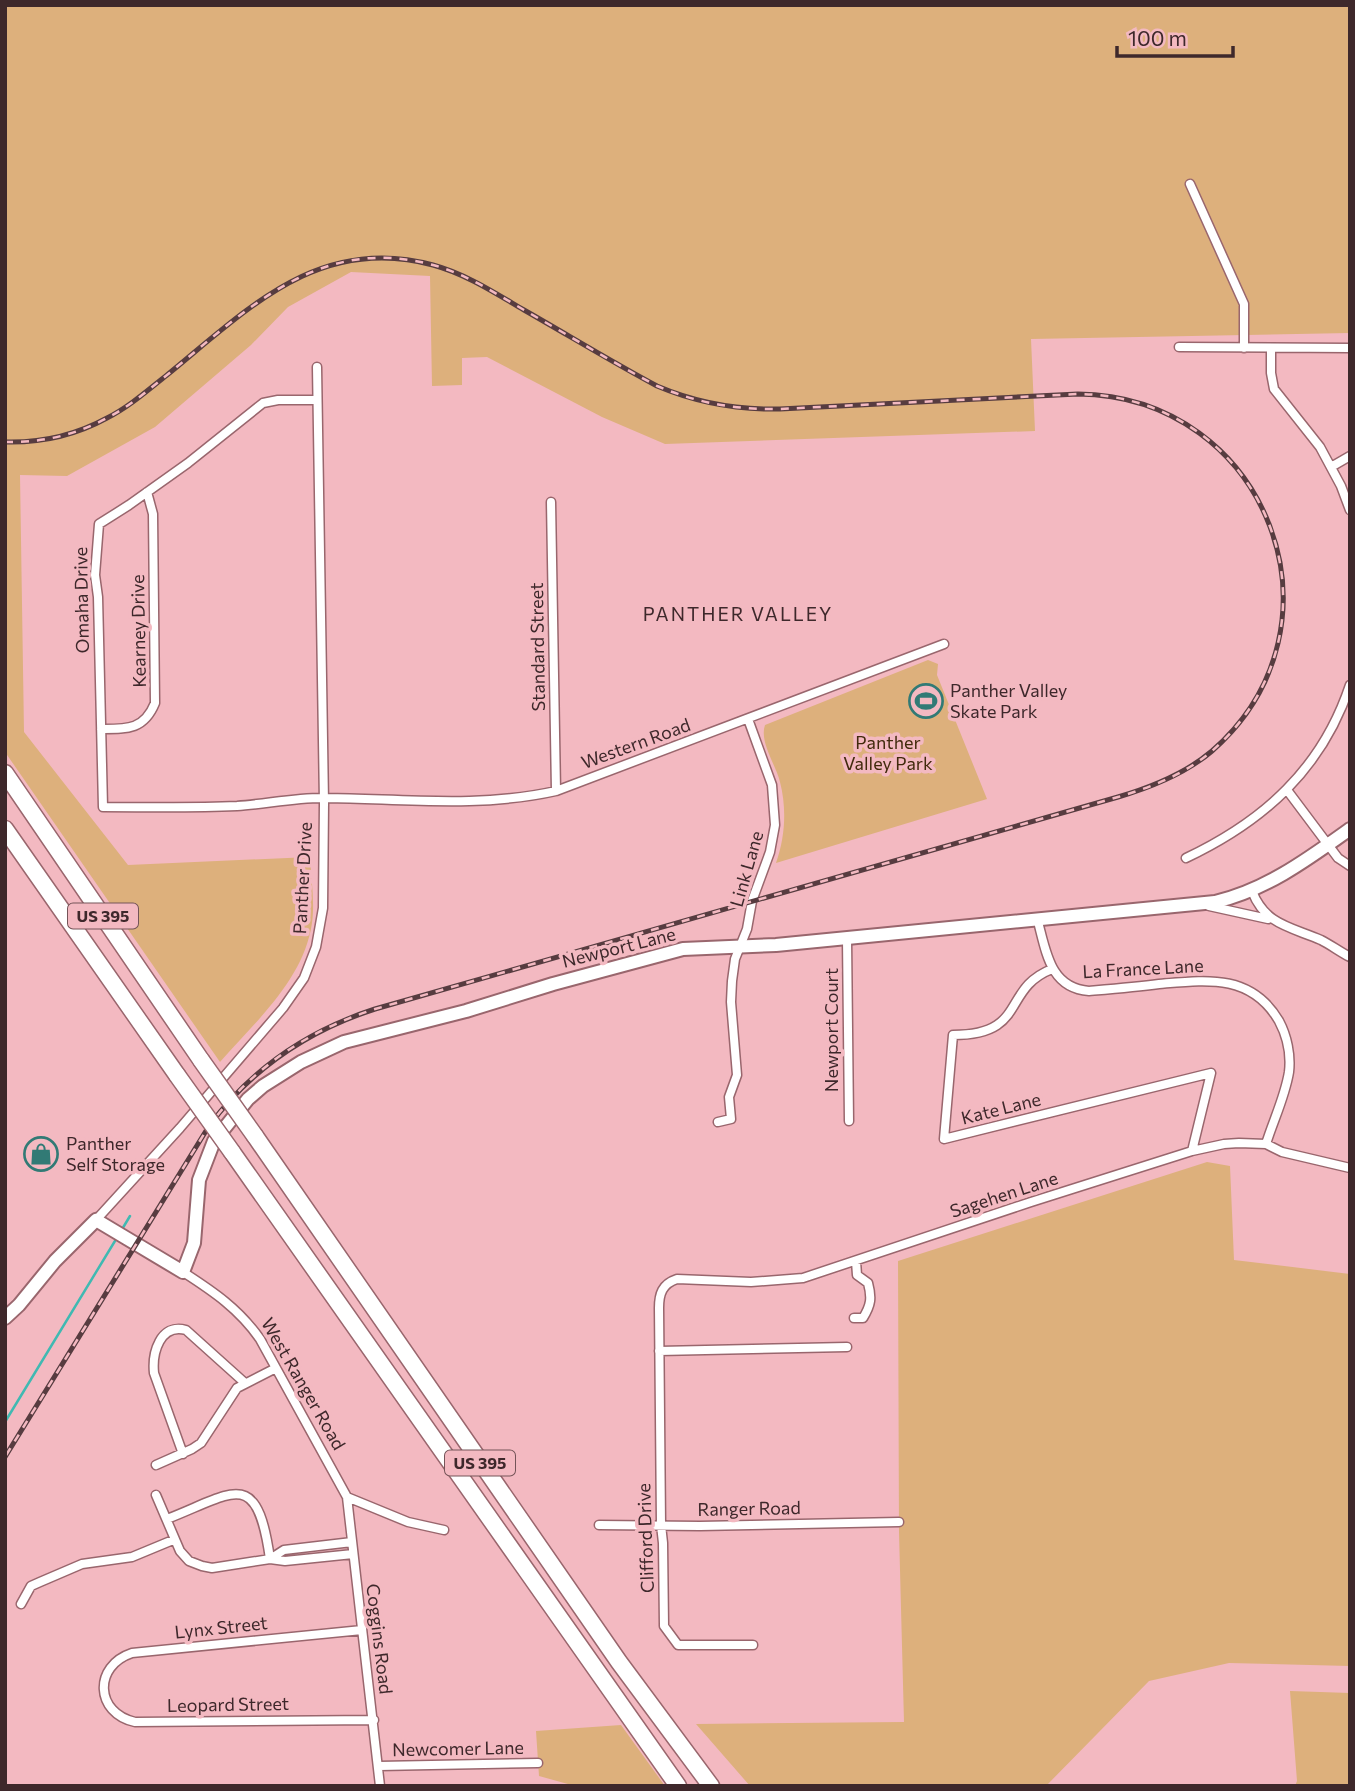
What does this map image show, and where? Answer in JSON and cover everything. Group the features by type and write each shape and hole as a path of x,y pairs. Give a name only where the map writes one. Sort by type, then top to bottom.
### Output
{"highway":[{"name":"US 395","path":"5,773 619,1661 710,1786"},
{"name":"US 395","path":"5,829 678,1786"}],"street":[{"path":"1190,184 1244,304 1244,348"},
{"path":"1179,347 1350,348"},
{"path":"1271,348 1274,389 1305,427 1331,467 1350,510"},
{"name":"Panther Drive","path":"5,1318 180,1128 271,1023 304,978 313,958 321,922 324,798 317,367"},
{"name":"Omaha Drive","path":"236,806 103,807 98,597 95,575 99,524 147,492 263,403 278,400 316,400"},
{"path":"1331,467 1350,456"},
{"name":"Kearney Drive","path":"101,729 128,729 150,716 155,703 153,514 147,492"},
{"name":"Standard Street","path":"551,502 556,791"},
{"name":"Western Road","path":"236,806 324,798 472,802 505,800 556,791 944,644"},
{"path":"1186,858 1234,833 1287,790 1327,735 1350,685"},
{"name":"Link Lane","path":"718,1122 731,1119 729,1097 737,1075 731,1002 735,960 770,852 776,816 772,785 748,719"},
{"path":"1287,790 1338,858 1350,866"},
{"name":"Newport Lane","path":"183,1272 194,1243 199,1181 214,1141 248,1099 284,1072 344,1042 466,1011 618,965 684,949 847,939 1037,918 1203,904 1252,891 1281,876 1350,829"},
{"path":"1252,891 1272,920"},
{"path":"1203,904 1272,920 1324,942 1350,957"},
{"path":"1037,918 1052,969"},
{"name":"Newport Court","path":"847,939 849,1121"},
{"name":"La France Lane","path":"1052,969 1065,984 1082,990 1211,980 1235,984 1258,996 1280,1023 1289,1061 1288,1074 1266,1144"},
{"name":"Kate Lane","path":"1052,969 1034,978 1027,985 1014,1009 1000,1024 981,1033 953,1035 944,1139 1211,1073 1192,1151"},
{"name":"Sagehen Lane","path":"666,1283 677,1279 789,1281 1192,1151 1239,1143 1266,1144 1282,1152 1350,1168"},
{"name":"West Ranger Road","path":"96,1220 218,1294 237,1309 260,1339 347,1497"},
{"path":"855,1318 863,1318 872,1297 868,1283 857,1275 856,1261"},
{"name":"Clifford Drive","path":"666,1283 659,1302 664,1626 678,1645 752,1645"},
{"path":"183,1454 154,1373 153,1361 159,1340 168,1331 178,1328 186,1330 245,1383"},
{"path":"659,1351 847,1347"},
{"path":"156,1465 201,1443 237,1388 276,1368"},
{"path":"167,1519 234,1493 248,1495 255,1502 265,1527 270,1559"},
{"path":"156,1495 173,1540 189,1561 202,1566 212,1568 270,1559 285,1561 354,1554"},
{"path":"347,1497 408,1522 443,1530"},
{"name":"Coggins Road","path":"347,1497 380,1786"},
{"name":"Ranger Road","path":"599,1525 899,1522"},
{"path":"21,1604 32,1586 82,1564 132,1556 173,1540"},
{"path":"270,1559 284,1550 352,1542"},
{"name":"Lynx Street","path":"103,1687 107,1671 112,1664 132,1653 362,1630"},
{"name":"Leopard Street","path":"103,1687 105,1698 114,1713 135,1722 374,1720"},
{"name":"Newcomer Lane","path":"379,1766 538,1763"}],"green space":[{"path":"5,5 1350,5 1350,333 1031,339 1035,431 665,444 602,417 487,357 462,358 462,385 432,386 430,276 351,272 288,307 251,345 155,427 67,476 20,475 24,732 128,865 310,857 313,915 299,963 263,1015 220,1062 5,752"},
{"name":"Panther Valley Park","path":"928,660 938,664 937,675 987,799 776,863 783,834 784,803 778,775 764,739 765,725"},
{"path":"1207,1162 1230,1166 1234,1260 1350,1274 1350,1666 1229,1663 1149,1681 1046,1786 750,1786 696,1724 904,1722 899,1532 898,1261"},
{"path":"1290,1691 1350,1693 1350,1786 1295,1786 1297,1781"},
{"path":"621,1725 665,1786 575,1786 539,1776 536,1731"}],"waterway":[{"path":"121,1231 130,1216"},
{"path":"5,1422 118,1236"}],"railway":[{"path":"5,442 58,437 95,424 131,404 257,303 288,284 320,269 355,260 392,258 433,265 457,273 657,386 717,404 780,409 1078,394 1144,405 1199,433 1242,475 1270,526 1283,584 1278,643 1255,700 1212,751 1168,779 1118,797 375,1009 326,1028 283,1054 244,1086 209,1126 5,1457"}],"place":[{"name":"Panther Valley Skate Park","path":"926,701"},
{"name":"Panther Self Storage","path":"41,1154"}],"district":[{"name":"PANTHER VALLEY","path":"738,614"}]}
